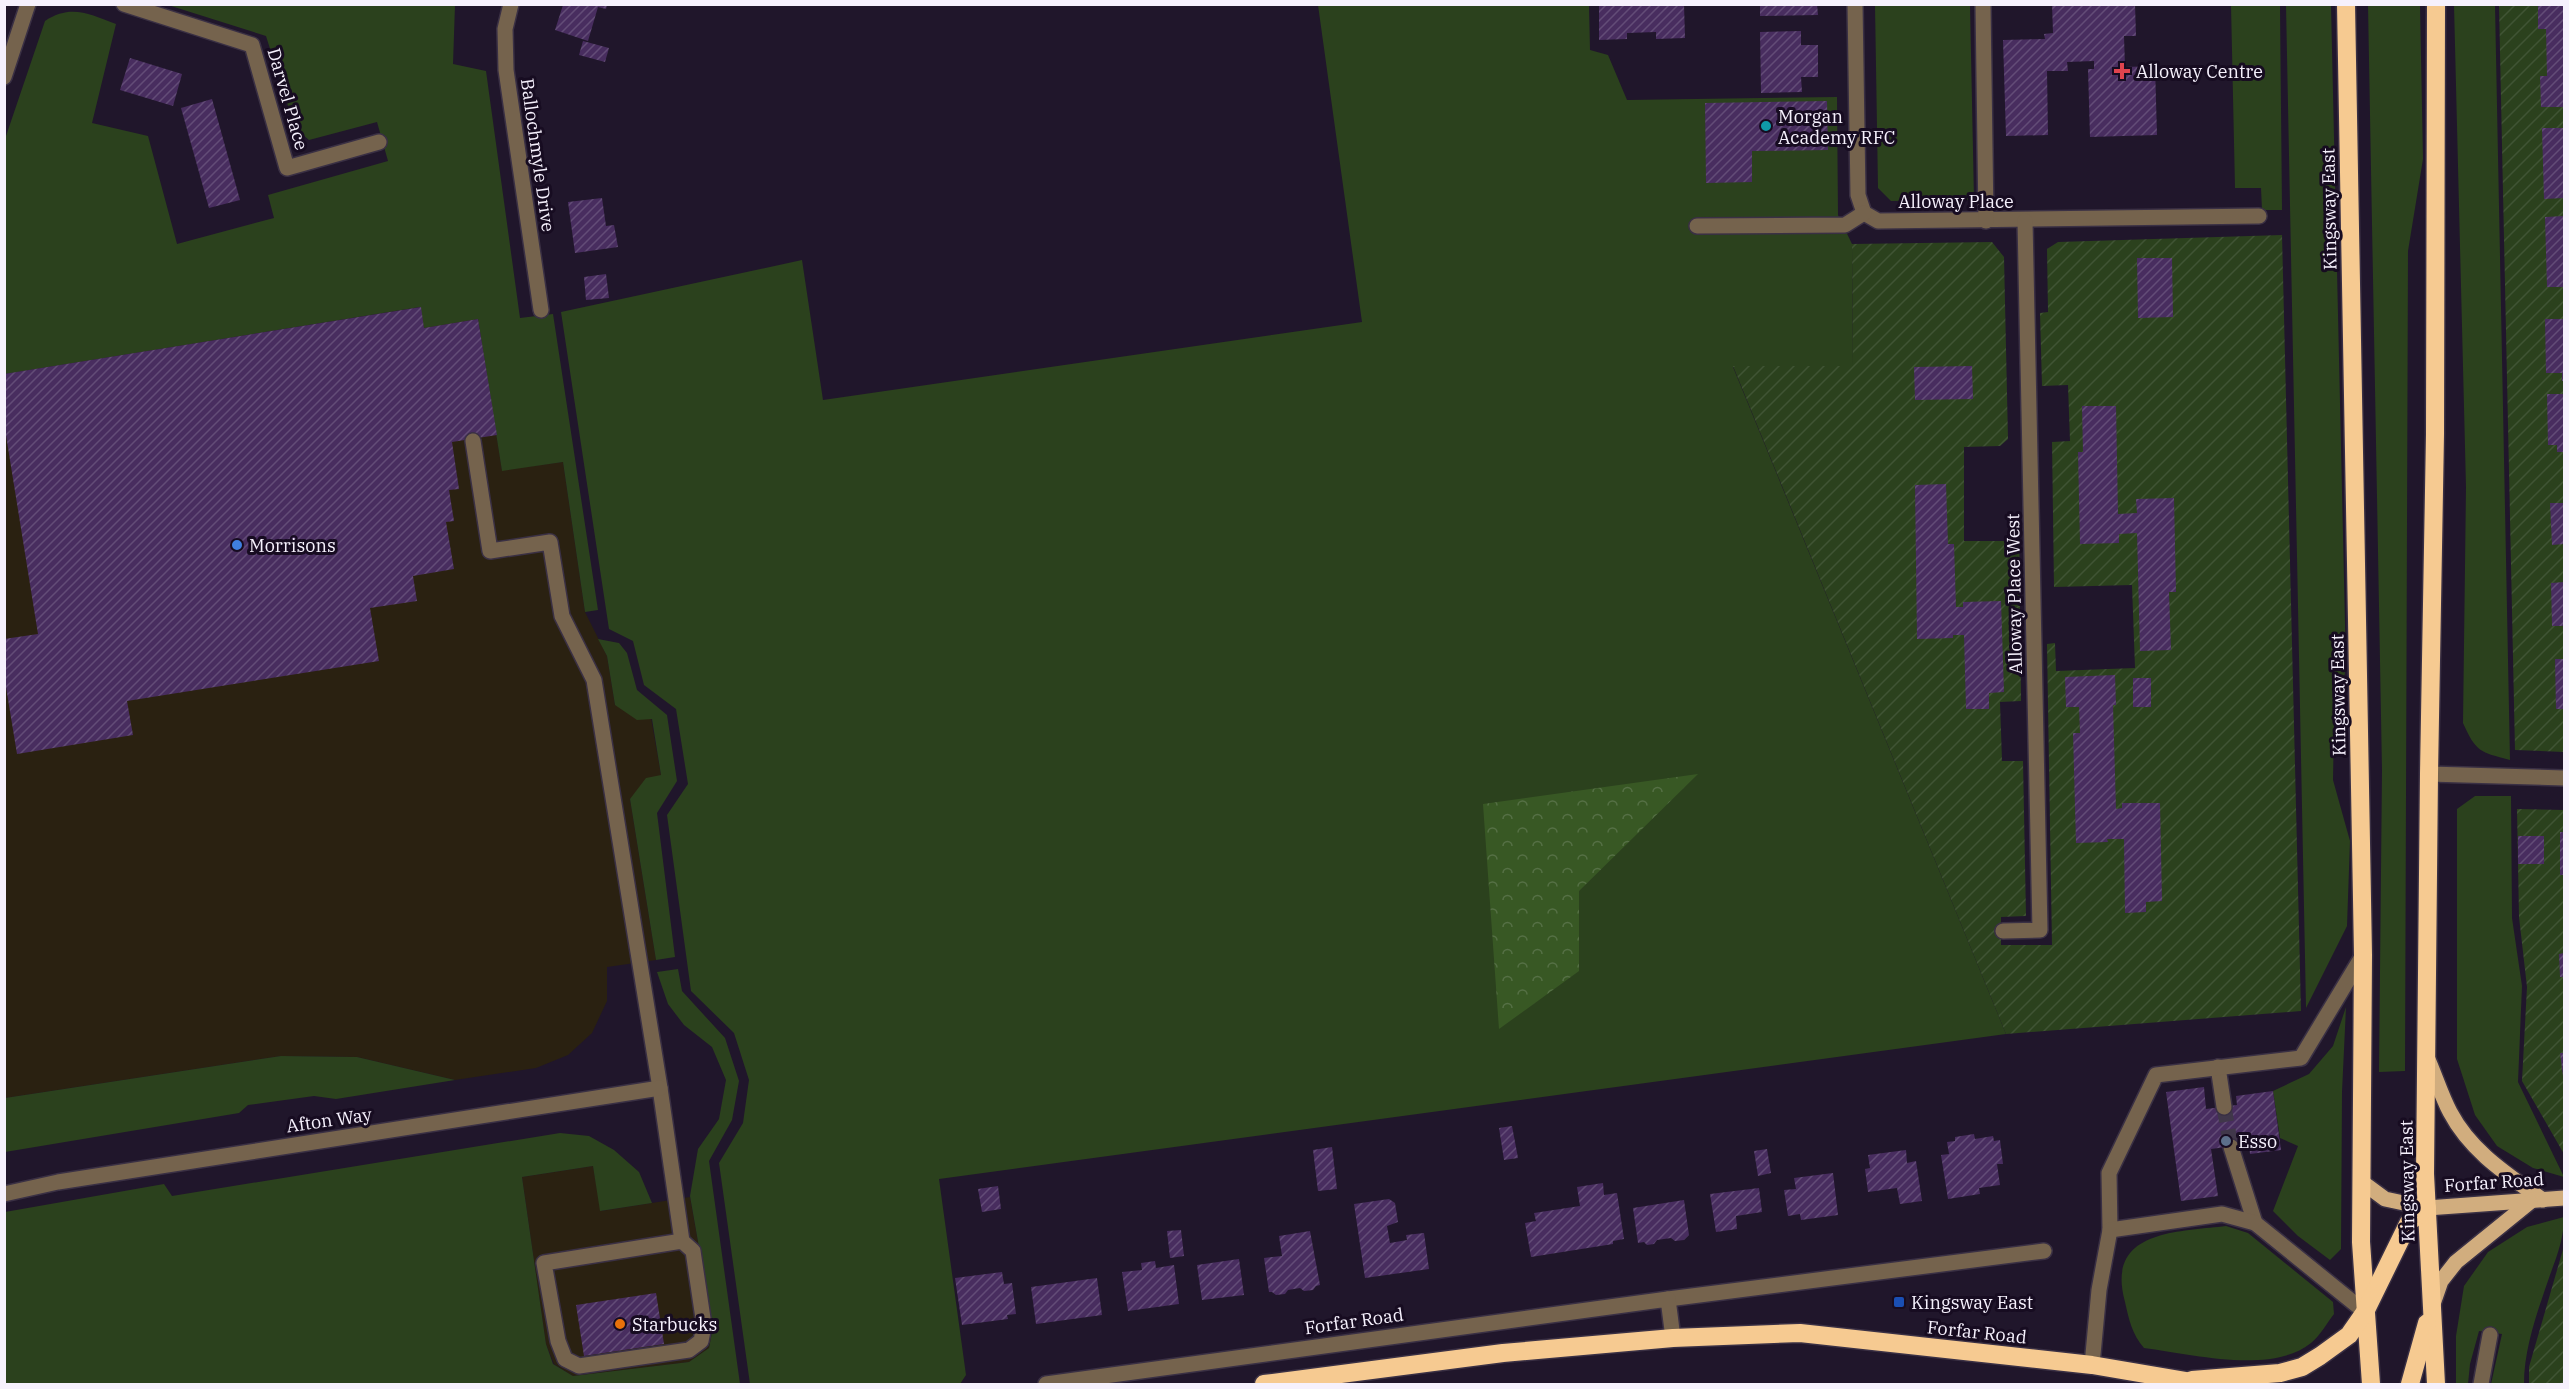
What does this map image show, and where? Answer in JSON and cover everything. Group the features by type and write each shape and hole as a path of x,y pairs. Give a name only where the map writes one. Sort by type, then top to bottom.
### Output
{"highway":[{"name":"Kingsway East","path":"2346,4 2363,955 2361,1242 2371,1384"},
{"name":"Kingsway East","path":"2436,4 2435,422 2425,1174 2436,1384"},
{"name":"Forfar Road","path":"1264,1384 1503,1353 1673,1338 1800,1333 2092,1365 2196,1383 2280,1373 2302,1367 2349,1335 2365,1312 2409,1222 2427,1209"},
{"path":"2410,1384 2432,1306"}],"main road":[{"path":"2427,1057 2450,1113 2474,1146 2536,1201 2456,1262 2441,1281 2432,1306"},
{"name":"Forfar Road","path":"2362,1182 2385,1199 2427,1209 2565,1198"}],"street":[{"path":"4,77 28,4"},
{"name":"Darvel Place","path":"124,4 252,45 287,168 379,142"},
{"name":"Ballochmyle Drive","path":"511,4 505,29 506,70 541,310"},
{"path":"1697,226 1845,225 1864,213 1858,195 1855,4"},
{"path":"1983,4 1986,221"},
{"name":"Alloway Place","path":"1864,213 1878,221 2259,216"},
{"name":"Alloway Place West","path":"2002,931 2040,930 2025,220"},
{"path":"473,441 490,551 550,542 562,616 594,680 660,1088 682,1241 693,1251 704,1325 701,1341 689,1350 579,1366 564,1359 558,1341 544,1263 682,1241"},
{"path":"2429,774 2565,778"},
{"path":"2092,1365 2099,1290 2110,1230 2109,1173 2156,1075 2301,1058 2363,955"},
{"path":"2217,1067 2224,1107"},
{"name":"Afton Way","path":"4,1194 58,1182 660,1088"},
{"path":"2231,1147 2255,1223"},
{"path":"2110,1230 2222,1214 2255,1223 2365,1312"},
{"name":"Forfar Road","path":"1046,1384 1668,1299 2044,1251"},
{"path":"1668,1299 1673,1338"},
{"path":"2481,1384 2490,1335"}],"shaded area":[{"path":"421,307 478,319 502,470 563,462 585,612 607,656 615,705 651,718 661,775 630,799 656,960 607,967 607,1001 592,1033 568,1055 536,1068 455,1080 357,1057 281,1056 5,1098 5,374"},
{"path":"593,1166 601,1211 690,1197 713,1327 709,1348 689,1362 573,1376 554,1364 546,1344 522,1177"}],"green space":[{"path":"168,5 455,5 453,64 486,71 520,318 553,314 598,610 585,612 563,462 502,471 478,319 424,328 420,307 5,374 5,139 45,21 63,13 80,12 116,24 92,123 148,136 177,244 274,218 268,195 388,161 377,122 309,140 295,128 266,36"},
{"path":"1318,5 1589,5 1590,50 1608,55 1627,100 1837,97 1838,215 1852,244 1853,366 1733,367 2006,1034 939,1179 966,1375 960,1384 750,1384 719,1163 743,1123 749,1080 734,1033 691,991 667,815 688,784 676,709 644,685 633,641 609,629 561,312 802,260 823,400 1362,322"},
{"path":"1875,5 1970,5 1974,200 1891,201 1878,188"},
{"path":"2231,5 2280,5 2282,210 2262,210 2261,188 2235,188"},
{"path":"2286,5 2331,5 2346,668 2334,724 2333,780 2350,841 2347,926 2306,1008"},
{"path":"2368,5 2420,5 2423,159 2408,251 2405,1071 2379,1072 2382,770"},
{"path":"2454,5 2495,5 2510,760 2480,749 2463,723 2466,487"},
{"path":"2499,5 2564,5 2564,752 2515,750"},
{"path":"2282,235 2301,1011 2006,1034 1733,366 1853,366 1852,244 1992,242 2004,257 2008,439 2000,446 1964,447 1964,541 2008,541 2008,516 2019,516 2021,701 2000,702 2002,761 2023,761 2026,916 2001,917 2001,945 2052,945 2047,644 2055,643 2056,671 2135,668 2132,585 2054,587 2052,442 2070,441 2068,385 2042,386 2040,313 2048,312 2047,249 2058,242"},
{"path":"598,639 619,643 627,653 637,690 667,715 677,781 657,813 675,957 656,960 630,799 646,778 661,775 652,719 637,720 615,705 607,656"},
{"path":"1698,774 1579,891 1579,971 1499,1029 1483,804"},
{"path":"2475,796 2511,796 2512,918 2522,986 2518,1082 2564,1177 2533,1168 2497,1146 2475,1115 2457,1059 2457,809"},
{"path":"2517,809 2564,810 2564,1154 2522,1081 2527,987 2519,917"},
{"path":"678,969 682,991 725,1038 739,1081 732,1120 709,1161 740,1384 5,1384 5,1212 164,1184 172,1196 560,1133 589,1136 614,1150 639,1172 652,1203 600,1211 593,1166 522,1177 546,1344 553,1364 573,1376 689,1362 709,1348 713,1327 690,1196 698,1149 719,1119 726,1080 712,1047 684,1025 668,1004 657,972"},
{"path":"2346,1007 2342,1092 2341,1249 2330,1260 2298,1236 2273,1211 2298,1146 2280,1138 2273,1091 2309,1074 2333,1046"},
{"path":"281,1056 357,1057 455,1080 336,1099 314,1096 248,1105 239,1113 5,1152 5,1098"},
{"path":"2564,1217 2560,1247 2536,1315 2529,1343 2524,1384 2491,1384 2502,1334 2479,1331 2470,1364 2468,1384 2456,1384 2456,1336 2464,1286 2488,1252 2527,1227"},
{"path":"2226,1226 2248,1233 2333,1302 2334,1314 2311,1343 2294,1353 2275,1358 2231,1360 2144,1348 2134,1332 2125,1302 2122,1278 2125,1261 2135,1248 2150,1239 2187,1230"},
{"path":"2564,1246 2564,1384 2529,1384 2529,1367"}],"building":[{"path":"1599,4 1684,4 1685,38 1656,39 1656,32 1627,33 1627,39 1599,40"},
{"path":"1760,4 1817,4 1818,15 1760,16"},
{"name":"Alloway Centre","path":"2052,4 2135,4 2136,36 2124,36 2125,67 2155,66 2157,135 2090,137 2088,69 2094,69 2094,61 2067,62 2068,71 2047,71 2048,135 2006,136 2003,40 2045,39 2044,34 2053,33"},
{"path":"2538,4 2564,4 2564,107 2541,107 2540,76 2547,76 2546,29 2538,29"},
{"path":"563,5 607,5 606,9 598,7 588,41 555,30"},
{"path":"1801,31 1801,45 1818,45 1818,77 1801,77 1802,92 1761,93 1760,32"},
{"path":"583,41 609,48 605,62 579,55"},
{"path":"130,58 182,74 173,106 120,90"},
{"path":"212,99 240,200 209,208 181,108"},
{"name":"Morgan Academy RFC","path":"1827,101 1828,150 1752,151 1752,182 1706,183 1705,103"},
{"path":"2542,128 2564,128 2564,198 2544,199"},
{"path":"602,198 606,226 614,225 618,247 575,253 568,202"},
{"path":"2564,216 2564,287 2547,287 2545,217"},
{"path":"2137,258 2172,258 2173,317 2138,318"},
{"path":"606,274 609,298 586,300 584,277"},
{"name":"Morrisons","path":"421,307 424,328 478,319 497,435 452,442 459,489 449,490 454,521 446,522 454,569 413,576 417,601 370,608 379,661 127,701 133,735 17,754 4,675 4,639 38,634 4,423 4,374"},
{"path":"2545,319 2564,319 2564,381 2562,381 2562,373 2546,373"},
{"path":"1972,366 1973,399 1915,400 1914,367"},
{"path":"2547,394 2564,394 2564,452 2557,452 2557,445 2548,445"},
{"path":"2082,406 2116,406 2118,514 2137,513 2136,499 2174,498 2176,592 2169,592 2171,650 2140,651 2137,533 2119,534 2119,543 2080,544 2078,452 2083,452"},
{"path":"1946,484 1948,544 1954,544 1956,607 1963,607 1963,602 2001,601 2004,692 1989,693 1989,709 1966,709 1964,635 1953,635 1953,638 1917,639 1915,485"},
{"path":"2550,503 2564,503 2564,544 2552,545"},
{"path":"2564,582 2564,626 2552,626 2551,583"},
{"path":"2555,659 2564,659 2564,709 2556,709"},
{"path":"2115,675 2116,705 2113,705 2116,809 2122,808 2122,803 2160,803 2162,901 2146,902 2146,912 2125,913 2124,839 2076,843 2073,733 2080,733 2079,707 2066,707 2065,677"},
{"path":"2133,678 2151,678 2151,707 2133,707"},
{"path":"2560,832 2564,832 2564,875 2560,875"},
{"path":"2518,836 2544,836 2544,864 2518,864"},
{"path":"2564,953 2564,977 2560,977 2559,954"},
{"path":"2560,1053 2564,1053 2564,1076 2563,1076"},
{"name":"Esso","path":"2204,1087 2206,1109 2237,1105 2236,1096 2273,1091 2281,1150 2250,1154 2249,1144 2211,1149 2218,1196 2181,1201 2166,1092"},
{"path":"1512,1126 1518,1158 1504,1160 1499,1128"},
{"path":"1974,1134 1975,1139 1993,1136 1994,1141 2000,1140 2003,1164 1997,1164 2000,1185 1979,1188 1980,1194 1948,1199 1941,1155 1949,1154 1947,1142 1955,1141 1955,1137"},
{"path":"1332,1147 1337,1189 1318,1191 1313,1150"},
{"path":"1767,1149 1771,1173 1758,1176 1754,1151"},
{"path":"1906,1150 1907,1163 1916,1161 1922,1201 1900,1204 1897,1188 1868,1192 1865,1169 1870,1168 1868,1155"},
{"path":"1833,1173 1838,1215 1801,1220 1800,1214 1788,1216 1784,1190 1796,1189 1794,1178"},
{"path":"1603,1183 1604,1195 1617,1193 1624,1239 1613,1241 1613,1244 1531,1257 1525,1223 1536,1221 1534,1213 1580,1206 1577,1187"},
{"path":"998,1186 1001,1209 982,1212 978,1189"},
{"path":"1759,1188 1762,1212 1736,1216 1737,1229 1716,1232 1710,1194"},
{"path":"1389,1199 1395,1203 1398,1222 1387,1226 1390,1243 1407,1240 1406,1235 1424,1233 1429,1269 1365,1278 1354,1204"},
{"path":"1684,1200 1689,1235 1684,1240 1675,1241 1671,1238 1657,1240 1654,1244 1638,1243 1633,1208"},
{"path":"1181,1230 1184,1256 1170,1258 1167,1231"},
{"path":"1310,1231 1320,1285 1313,1290 1304,1291 1300,1288 1288,1290 1285,1294 1276,1295 1269,1292 1264,1258 1282,1256 1279,1236"},
{"path":"1239,1259 1244,1295 1202,1300 1197,1265"},
{"path":"1155,1261 1156,1268 1174,1265 1179,1304 1128,1311 1122,1272 1142,1270 1141,1263"},
{"path":"1002,1272 1004,1284 1012,1283 1016,1314 1007,1315 1008,1319 962,1325 955,1278"},
{"path":"1097,1278 1102,1315 1036,1324 1031,1287"},
{"name":"Starbucks","path":"656,1293 664,1344 584,1356 576,1305"}],"tunnel":[{"path":"2224,1107 2231,1147"}],"place":[{"name":"Alloway Centre","path":"2122,71"},
{"name":"Morgan Academy RFC","path":"1766,126"},
{"name":"Morrisons","path":"237,545"},
{"name":"Esso","path":"2226,1141"},
{"name":"Kingsway East","path":"1899,1302"},
{"name":"Starbucks","path":"620,1324"}]}
